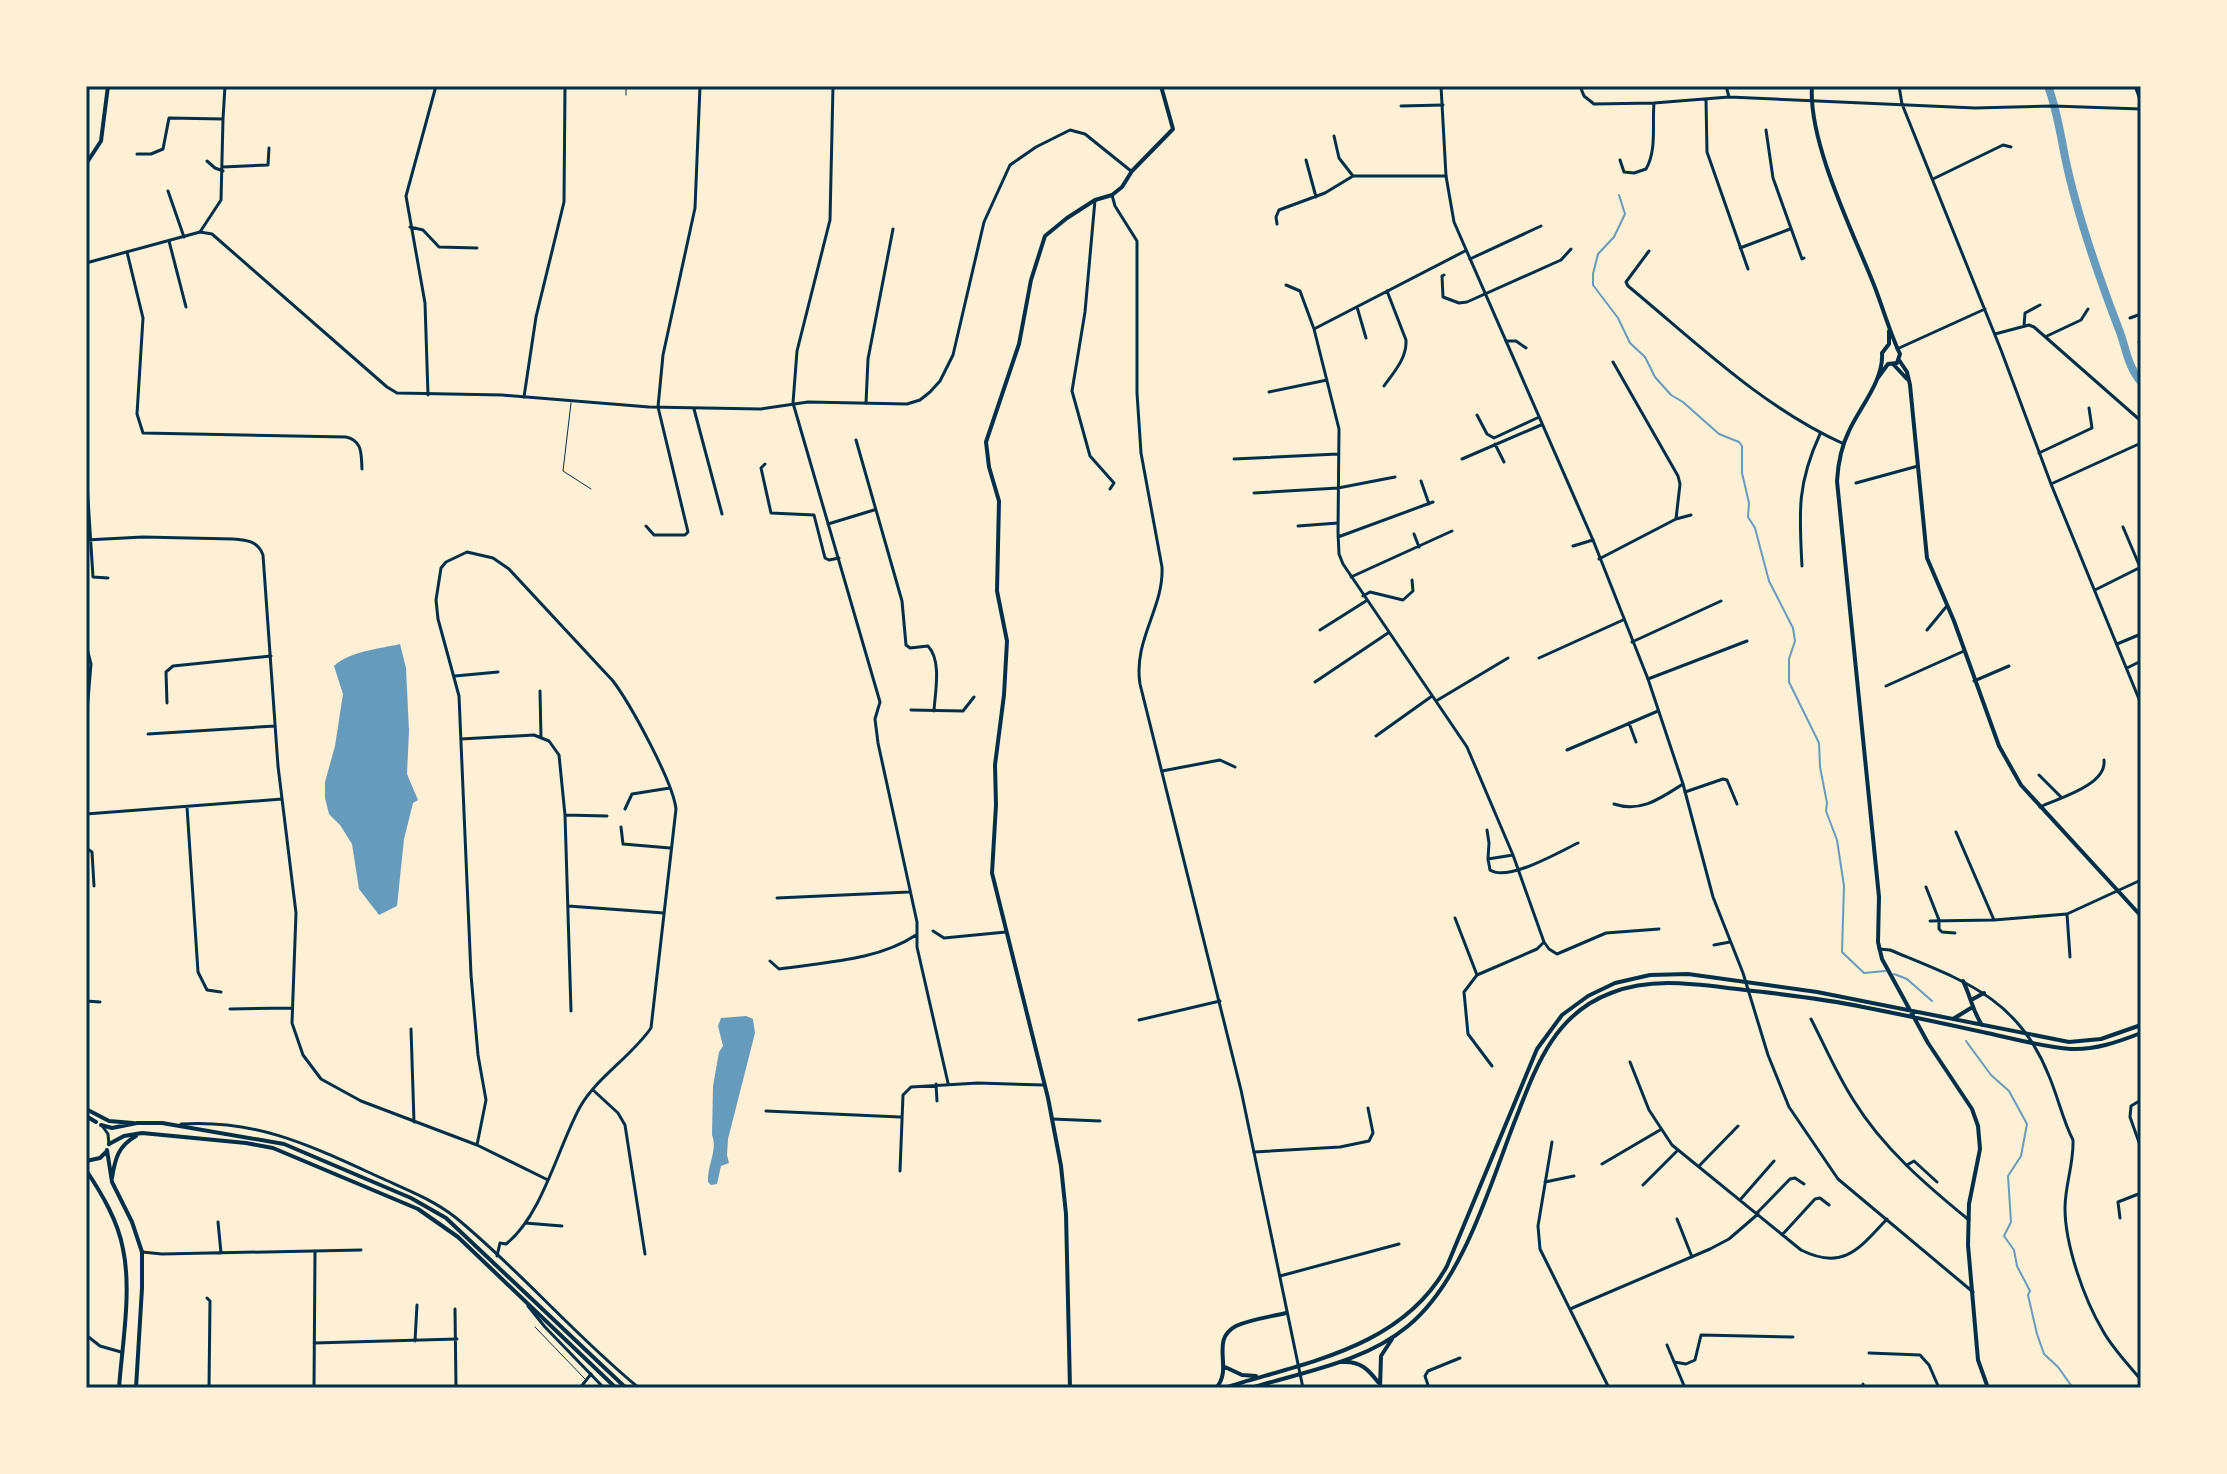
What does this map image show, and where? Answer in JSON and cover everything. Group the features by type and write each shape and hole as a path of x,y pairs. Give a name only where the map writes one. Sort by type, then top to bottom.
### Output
{"main road":[{"path":"86,164 101,141 108,86"},
{"path":"1070,1388 1064,1195 1052,1119 992,862 995,765 1007,641 997,591 999,501 989,467 986,442 1019,344 1031,280 1043,242 1050,231 1095,200 1112,195 1125,185 1132,171 1173,129 1161,86"},
{"path":"1812,86 1816,132 1899,360 1907,372 1927,558 1974,681 2009,767 2040,807 2141,916"},
{"path":"1889,331 1875,380 1838,463 1837,499 1853,621 1879,897 1879,949 1928,1043 1966,1097 1977,1120 1980,1149 1969,1220 1978,1360 1988,1388"},
{"path":"1887,346 1896,348"},
{"path":"1882,359 1902,372 1910,385"},
{"path":"1875,380 1899,360"},
{"path":"1224,1388 1373,1339 1400,1322 1429,1294 1447,1266 1470,1215 1537,1049 1562,1015 1588,996 1627,979 1677,973 1817,992 2035,1036 2081,1042 2101,1039 2141,1025"},
{"path":"1963,981 1972,999 1971,1008 1982,1025"},
{"path":"1379,1386 1381,1356 1394,1338 1426,1309 1455,1265 1542,1054 1567,1020 1595,1000 1631,986 1682,982 1861,1006 1922,1021 2071,1049 2091,1048 2141,1033"},
{"path":"1972,999 1984,993"},
{"path":"1952,1019 1971,1008"},
{"path":"86,1109 109,1121 169,1124 284,1144 411,1198 455,1225 545,1306 626,1388"},
{"path":"86,1118 99,1124 124,1127 137,1123"},
{"path":"112,1182 119,1150 125,1142 142,1133"},
{"path":"86,1161 100,1158 108,1147 124,1136 142,1133 246,1143 273,1148 394,1198 442,1224 616,1388"},
{"path":"108,1147 112,1182 132,1222 142,1252 136,1388"},
{"path":"86,1170 107,1204 124,1252 126,1279 119,1388"},
{"path":"1216,1388 1224,1376 1222,1342 1229,1332 1245,1323 1286,1313"},
{"path":"1251,1388 1340,1362 1394,1338"},
{"path":"1340,1362 1355,1362 1365,1367 1379,1386"},
{"path":"1225,1367 1242,1375 1261,1376"}],"street":[{"path":"200,232 221,200 225,86"},
{"path":"428,395 425,303 406,196 436,86"},
{"path":"524,397 536,317 563,207 565,86"},
{"path":"646,526 654,535 685,535 688,532 658,407 663,355 695,208 700,86"},
{"path":"833,86 830,220 797,351 793,403 880,702 875,719 878,743 917,922 919,956 948,1083"},
{"path":"1441,86 1446,176 1454,222 1537,418 1593,540 1648,679 1683,784 1713,897 1743,973 1778,1082 1795,1118 1832,1173 1973,1292"},
{"path":"1580,86 1584,96 1594,104 1729,97 2141,109"},
{"path":"1726,86 1729,97"},
{"path":"1899,86 1902,104 2141,704"},
{"path":"2135,86 2141,102"},
{"path":"1706,100 1707,152 1748,269"},
{"path":"1620,160 1624,172 1646,169 1652,154 1654,103"},
{"path":"1401,106 1443,105"},
{"path":"137,154 151,154 163,149 169,118 223,119"},
{"path":"86,263 200,232 218,238 397,393 524,397 571,403 658,407 761,409 793,403 891,406 920,400 940,381 953,355 984,222 1007,168 1013,162 1070,130 1095,140 1132,171"},
{"path":"1766,130 1773,178 1790,229 1804,258"},
{"path":"1334,136 1342,165 1353,176"},
{"path":"1933,179 2003,145 2011,147"},
{"path":"207,161 215,168 223,169 268,165 269,148"},
{"path":"1306,160 1316,197"},
{"path":"1277,224 1279,210 1316,197 1353,176 1446,176"},
{"path":"168,191 184,237"},
{"path":"1112,195 1115,206 1137,241 1139,423 1162,576 1141,642 1138,671 1220,1001 1303,1388"},
{"path":"1095,200 1085,312 1072,391 1090,456 1114,483 1110,489"},
{"path":"1470,259 1541,226"},
{"path":"410,227 423,230 441,248 477,248"},
{"path":"866,403 868,359 893,229"},
{"path":"1740,248 1790,229"},
{"path":"169,241 186,307"},
{"path":"1444,275 1442,292 1446,298 1459,303 1561,260 1571,249"},
{"path":"1314,329 1465,251"},
{"path":"1649,251 1626,282 1628,286 1767,400 1820,434 1844,444"},
{"path":"127,252 143,318 137,414 143,433 346,437 357,441 360,446 362,469"},
{"path":"1286,285 1300,291 1314,329 1337,415 1339,554 1365,599 1467,747 1513,855 1544,942 1557,954 1606,933 1659,929"},
{"path":"1384,386 1406,349 1406,340 1387,291"},
{"path":"2024,326 2025,313 2040,305"},
{"path":"1357,307 1366,338"},
{"path":"1896,348 1985,309"},
{"path":"2047,336 2081,320 2088,309"},
{"path":"2130,318 2141,314"},
{"path":"1995,334 2032,325 2141,421"},
{"path":"2141,338 2141,346"},
{"path":"1506,341 1516,341 1526,348"},
{"path":"1613,362 1678,476 1676,519"},
{"path":"1269,392 1327,380"},
{"path":"694,407 722,514"},
{"path":"2039,453 2092,428 2089,408"},
{"path":"1477,415 1487,434 1494,438 1537,418"},
{"path":"1462,459 1541,425"},
{"path":"1802,566 1801,491 1805,471 1820,434"},
{"path":"856,440 902,601 906,645 910,648 928,646 933,651 937,679 934,711"},
{"path":"2051,484 2141,443"},
{"path":"1495,444 1504,462"},
{"path":"1234,459 1338,454"},
{"path":"765,464 761,468 771,513 814,515 825,558 839,558"},
{"path":"1856,483 1918,466"},
{"path":"86,468 88,540 93,577 108,578"},
{"path":"1254,493 1338,488 1395,477"},
{"path":"1338,537 1431,503 1421,481"},
{"path":"827,524 874,510"},
{"path":"1599,559 1676,519 1691,515"},
{"path":"1298,526 1338,523"},
{"path":"2095,590 2141,567 2123,527"},
{"path":"1351,577 1452,531"},
{"path":"1414,534 1419,547"},
{"path":"88,540 143,537 233,539 257,544 263,555 275,726 296,913 293,1031 306,1059 321,1079 361,1101 477,1145 548,1180"},
{"path":"1573,546 1593,540"},
{"path":"477,1145 486,1100 471,975 461,739 455,676 438,619 437,588 441,568 446,562 472,552 493,558 509,569 613,681 670,788 676,809 651,1028 579,1109 548,1180 514,1238 506,1244 488,1247"},
{"path":"1320,630 1365,599 1370,592 1403,600 1413,591 1412,580"},
{"path":"1632,642 1721,601"},
{"path":"1927,630 1946,607"},
{"path":"1539,658 1623,620"},
{"path":"1315,682 1389,633"},
{"path":"2117,644 2141,634"},
{"path":"1648,679 1747,641"},
{"path":"86,644 91,664 86,777"},
{"path":"1886,686 1964,651"},
{"path":"167,703 166,672 173,666 271,656"},
{"path":"1436,701 1508,658"},
{"path":"2127,668 2141,661"},
{"path":"1974,681 2009,666"},
{"path":"455,676 498,672"},
{"path":"540,691 541,737"},
{"path":"1376,736 1432,696"},
{"path":"911,710 963,711 974,697"},
{"path":"1567,750 1658,711"},
{"path":"1629,723 1636,742"},
{"path":"148,734 275,726"},
{"path":"461,739 534,735 549,741 559,755 565,815 571,1011"},
{"path":"1162,771 1220,760 1235,767"},
{"path":"2040,807 2093,783 2101,775 2104,760"},
{"path":"2039,775 2061,797"},
{"path":"1685,792 1723,779 1727,780 1737,804"},
{"path":"1614,804 1642,806 1683,784"},
{"path":"625,809 632,794 670,788"},
{"path":"86,814 282,799"},
{"path":"187,807 198,972 207,990 221,992"},
{"path":"565,815 607,816"},
{"path":"621,827 623,844 670,848"},
{"path":"1487,830 1487,865 1493,873 1517,871 1578,843"},
{"path":"1956,832 1994,920"},
{"path":"86,848 92,852 94,859 94,886"},
{"path":"1488,859 1513,855"},
{"path":"1930,921 2067,914 2141,880"},
{"path":"1926,887 1940,930 1955,933"},
{"path":"777,898 910,891"},
{"path":"568,906 664,913"},
{"path":"2067,914 2070,957"},
{"path":"1455,918 1477,975"},
{"path":"933,931 944,938 1006,932"},
{"path":"770,961 779,969 880,952 916,935"},
{"path":"1492,1066 1468,1034 1464,992 1477,975 1537,949 1544,942"},
{"path":"1714,945 1731,942"},
{"path":"1879,949 1890,950 1984,993 2003,1006 2039,1055 2073,1140 2065,1213 2068,1235 2083,1284 2103,1331 2141,1380"},
{"path":"86,1001 100,1002"},
{"path":"1139,1020 1220,1001"},
{"path":"230,1009 292,1008"},
{"path":"1811,1019 1855,1104 1907,1165 1969,1220"},
{"path":"411,1029 414,1123"},
{"path":"1630,1062 1660,1130 1678,1150 1782,1235 1812,1255 1840,1258 1857,1250 1887,1219"},
{"path":"936,1084 937,1101"},
{"path":"900,1171 903,1095 915,1085 1044,1085"},
{"path":"593,1090 613,1108 625,1125 645,1254"},
{"path":"2141,1100 2131,1106 2129,1113 2141,1148"},
{"path":"1254,1152 1340,1147 1369,1141 1373,1133 1368,1108"},
{"path":"766,1111 900,1117"},
{"path":"1052,1119 1100,1121"},
{"path":"99,1124 108,1134 108,1147"},
{"path":"169,1124 231,1125 280,1134 435,1203 488,1247 545,1306 639,1388"},
{"path":"1700,1165 1738,1126"},
{"path":"1602,1164 1660,1130"},
{"path":"1552,1142 1538,1240 1609,1388"},
{"path":"1643,1185 1678,1150"},
{"path":"1740,1200 1774,1161"},
{"path":"1907,1165 1914,1161 1937,1182"},
{"path":"1545,1182 1574,1176"},
{"path":"1570,1309 1729,1239 1758,1214 1789,1179 1795,1178 1804,1184"},
{"path":"2120,1218 2118,1202 2141,1193"},
{"path":"1782,1235 1815,1199 1820,1198 1829,1205"},
{"path":"1677,1219 1692,1257"},
{"path":"218,1222 221,1253"},
{"path":"525,1223 562,1226"},
{"path":"497,1256 500,1243"},
{"path":"1280,1276 1399,1244"},
{"path":"142,1252 361,1250"},
{"path":"314,1388 315,1251"},
{"path":"207,1298 210,1301 209,1388"},
{"path":"524,1301 604,1388"},
{"path":"415,1341 417,1305"},
{"path":"455,1309 456,1388"},
{"path":"86,1335 100,1346 121,1352"},
{"path":"1674,1362 1686,1364 1695,1360 1701,1335 1793,1337"},
{"path":"314,1343 457,1339"},
{"path":"1667,1345 1685,1388"},
{"path":"1869,1353 1920,1355 1929,1365 1939,1388"},
{"path":"1429,1388 1425,1376 1428,1371 1460,1358"},
{"path":"580,1388 591,1374"}],"lane":[{"path":"626,86 626,95"},
{"path":"571,403 563,471 591,489"},
{"path":"535,1327 585,1379"}],"water":[{"path":"400,644 406,668 409,731 407,774 418,800 413,803 404,839 397,906 379,915 359,889 352,844 329,814 325,782 335,746 343,694 334,666 356,654"},
{"path":"746,1016 753,1019 755,1033 728,1139 729,1163 721,1166 717,1184 711,1185 708,1182 714,1146 713,1086 719,1052 723,1046 718,1026 721,1018"}],"waterway":[{"path":"2048,86 2088,243 2130,363 2141,382"},
{"path":"1619,195 1625,214 1614,237 1598,254 1593,285 1618,318 1630,343 1645,357 1655,377 1671,395 1719,434 1742,446 1748,517 1755,528 1769,581 1793,628 1795,641 1789,659 1789,682 1819,743 1826,811 1837,840 1844,886 1842,952 1864,973 1885,971"},
{"path":"1894,974 1907,979 1932,1001"},
{"path":"1966,1041 1991,1075 2009,1091 2027,1124 2021,1156 2008,1176 2011,1222 2004,1236 2014,1250 2017,1266 2030,1291 2028,1295 2044,1354 2073,1388"}]}
